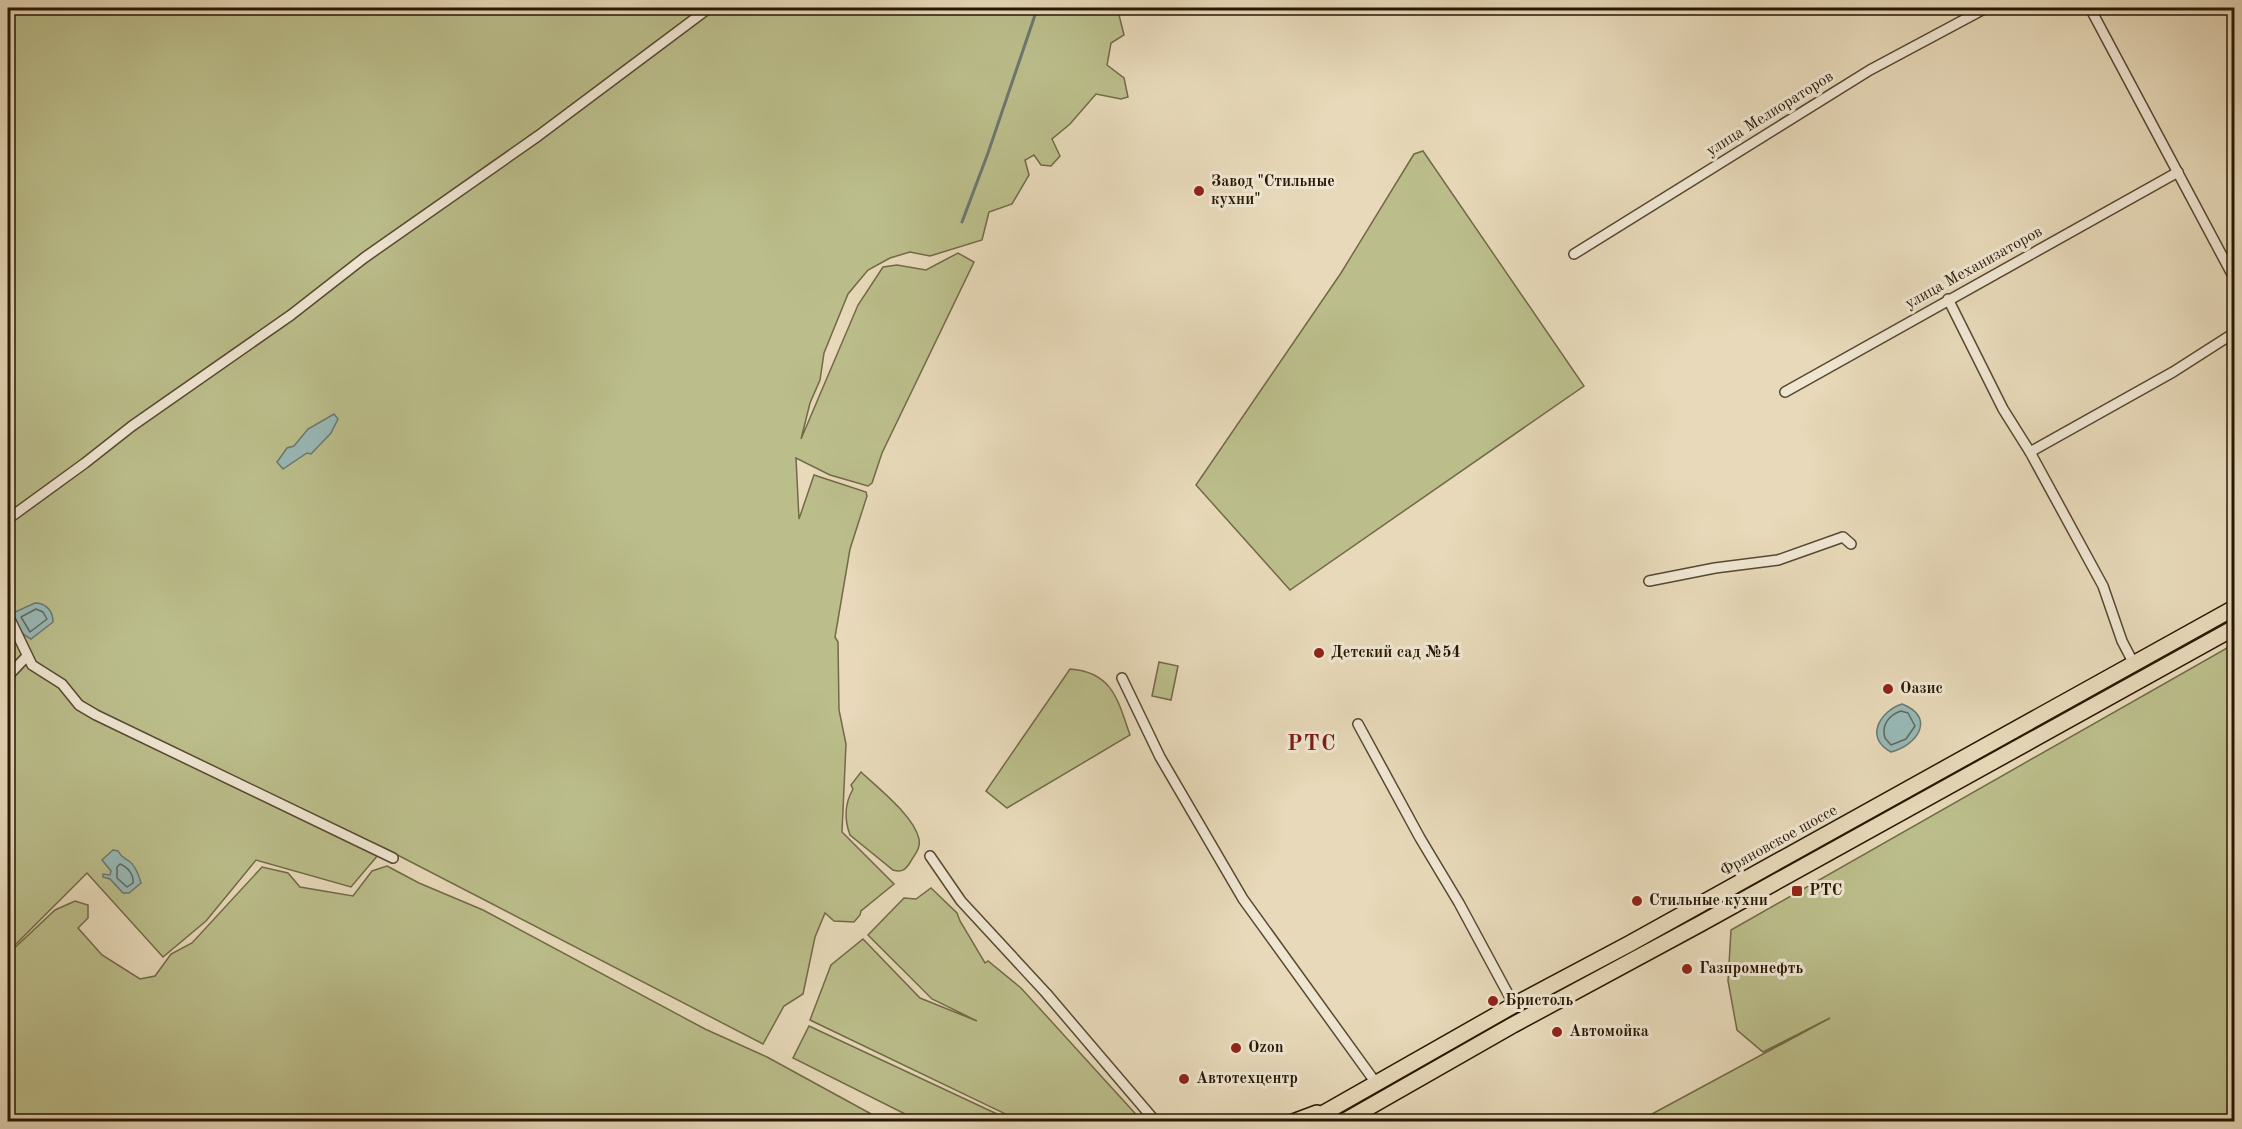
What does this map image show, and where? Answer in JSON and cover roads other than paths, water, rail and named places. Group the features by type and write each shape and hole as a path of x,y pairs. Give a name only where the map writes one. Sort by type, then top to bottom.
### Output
{"main road":[{"name":"Фряновское шоссе","path":"1308,1122 1514,1005 1629,944 2235,608"},
{"name":"Фряновское шоссе","path":"1343,1122 1513,1025 1679,936 2235,628"},
{"path":"1293,1122 1328,1109"}],"street":[{"path":"8,519 86,463 132,426 291,315 364,258 538,136 709,8"},
{"name":"улица Мелиораторов","path":"1574,254 1870,70 1986,8"},
{"path":"2090,8 2235,278"},
{"name":"улица Механизаторов","path":"1785,392 2178,172"},
{"path":"1948,299 2003,409 2031,452 2103,586 2122,641 2134,664"},
{"path":"2031,452 2173,372 2235,333"},
{"path":"1649,581 1715,568 1778,560 1843,537 1851,544"},
{"path":"8,615 32,665 62,684 79,705 393,858"},
{"path":"8,676 27,656"},
{"path":"1122,678 1160,757 1243,899 1376,1083"},
{"path":"1358,724 1420,838 1460,903 1514,1005"},
{"path":"930,855 961,901 1046,993 1156,1122"}],"water":[{"path":"334,414 338,419 331,433 311,454 307,453 283,469 277,462 287,448 294,446 308,429"},
{"path":"35,603 48,608 53,622 31,639 18,628 14,616 15,612"},
{"path":"1902,704 1918,716 1921,723 1915,737 1909,743 1891,752 1878,740 1878,725 1887,712"},
{"path":"113,850 118,851 131,863 138,874 141,883 129,893 123,893 110,879 103,877 103,874 110,875 111,871 102,860"}],"waterway":[{"path":"962,222 988,153 1035,15 1035,8"}],"place":[{"name":"Завод \"Стильные кухни\"","path":"1199,191"},
{"name":"Детский сад №54","path":"1319,653"},
{"name":"Оазис","path":"1888,689"},
{"name":"РТС","path":"1797,891"},
{"name":"Стильные кухни","path":"1637,901"},
{"name":"Газпромнефть","path":"1687,969"},
{"name":"Бристоль","path":"1493,1001"},
{"name":"Автомойка","path":"1557,1032"},
{"name":"Ozon","path":"1236,1048"},
{"name":"Автотехцентр","path":"1184,1079"}],"district":[{"name":"РТС","path":"1312,744"}]}
